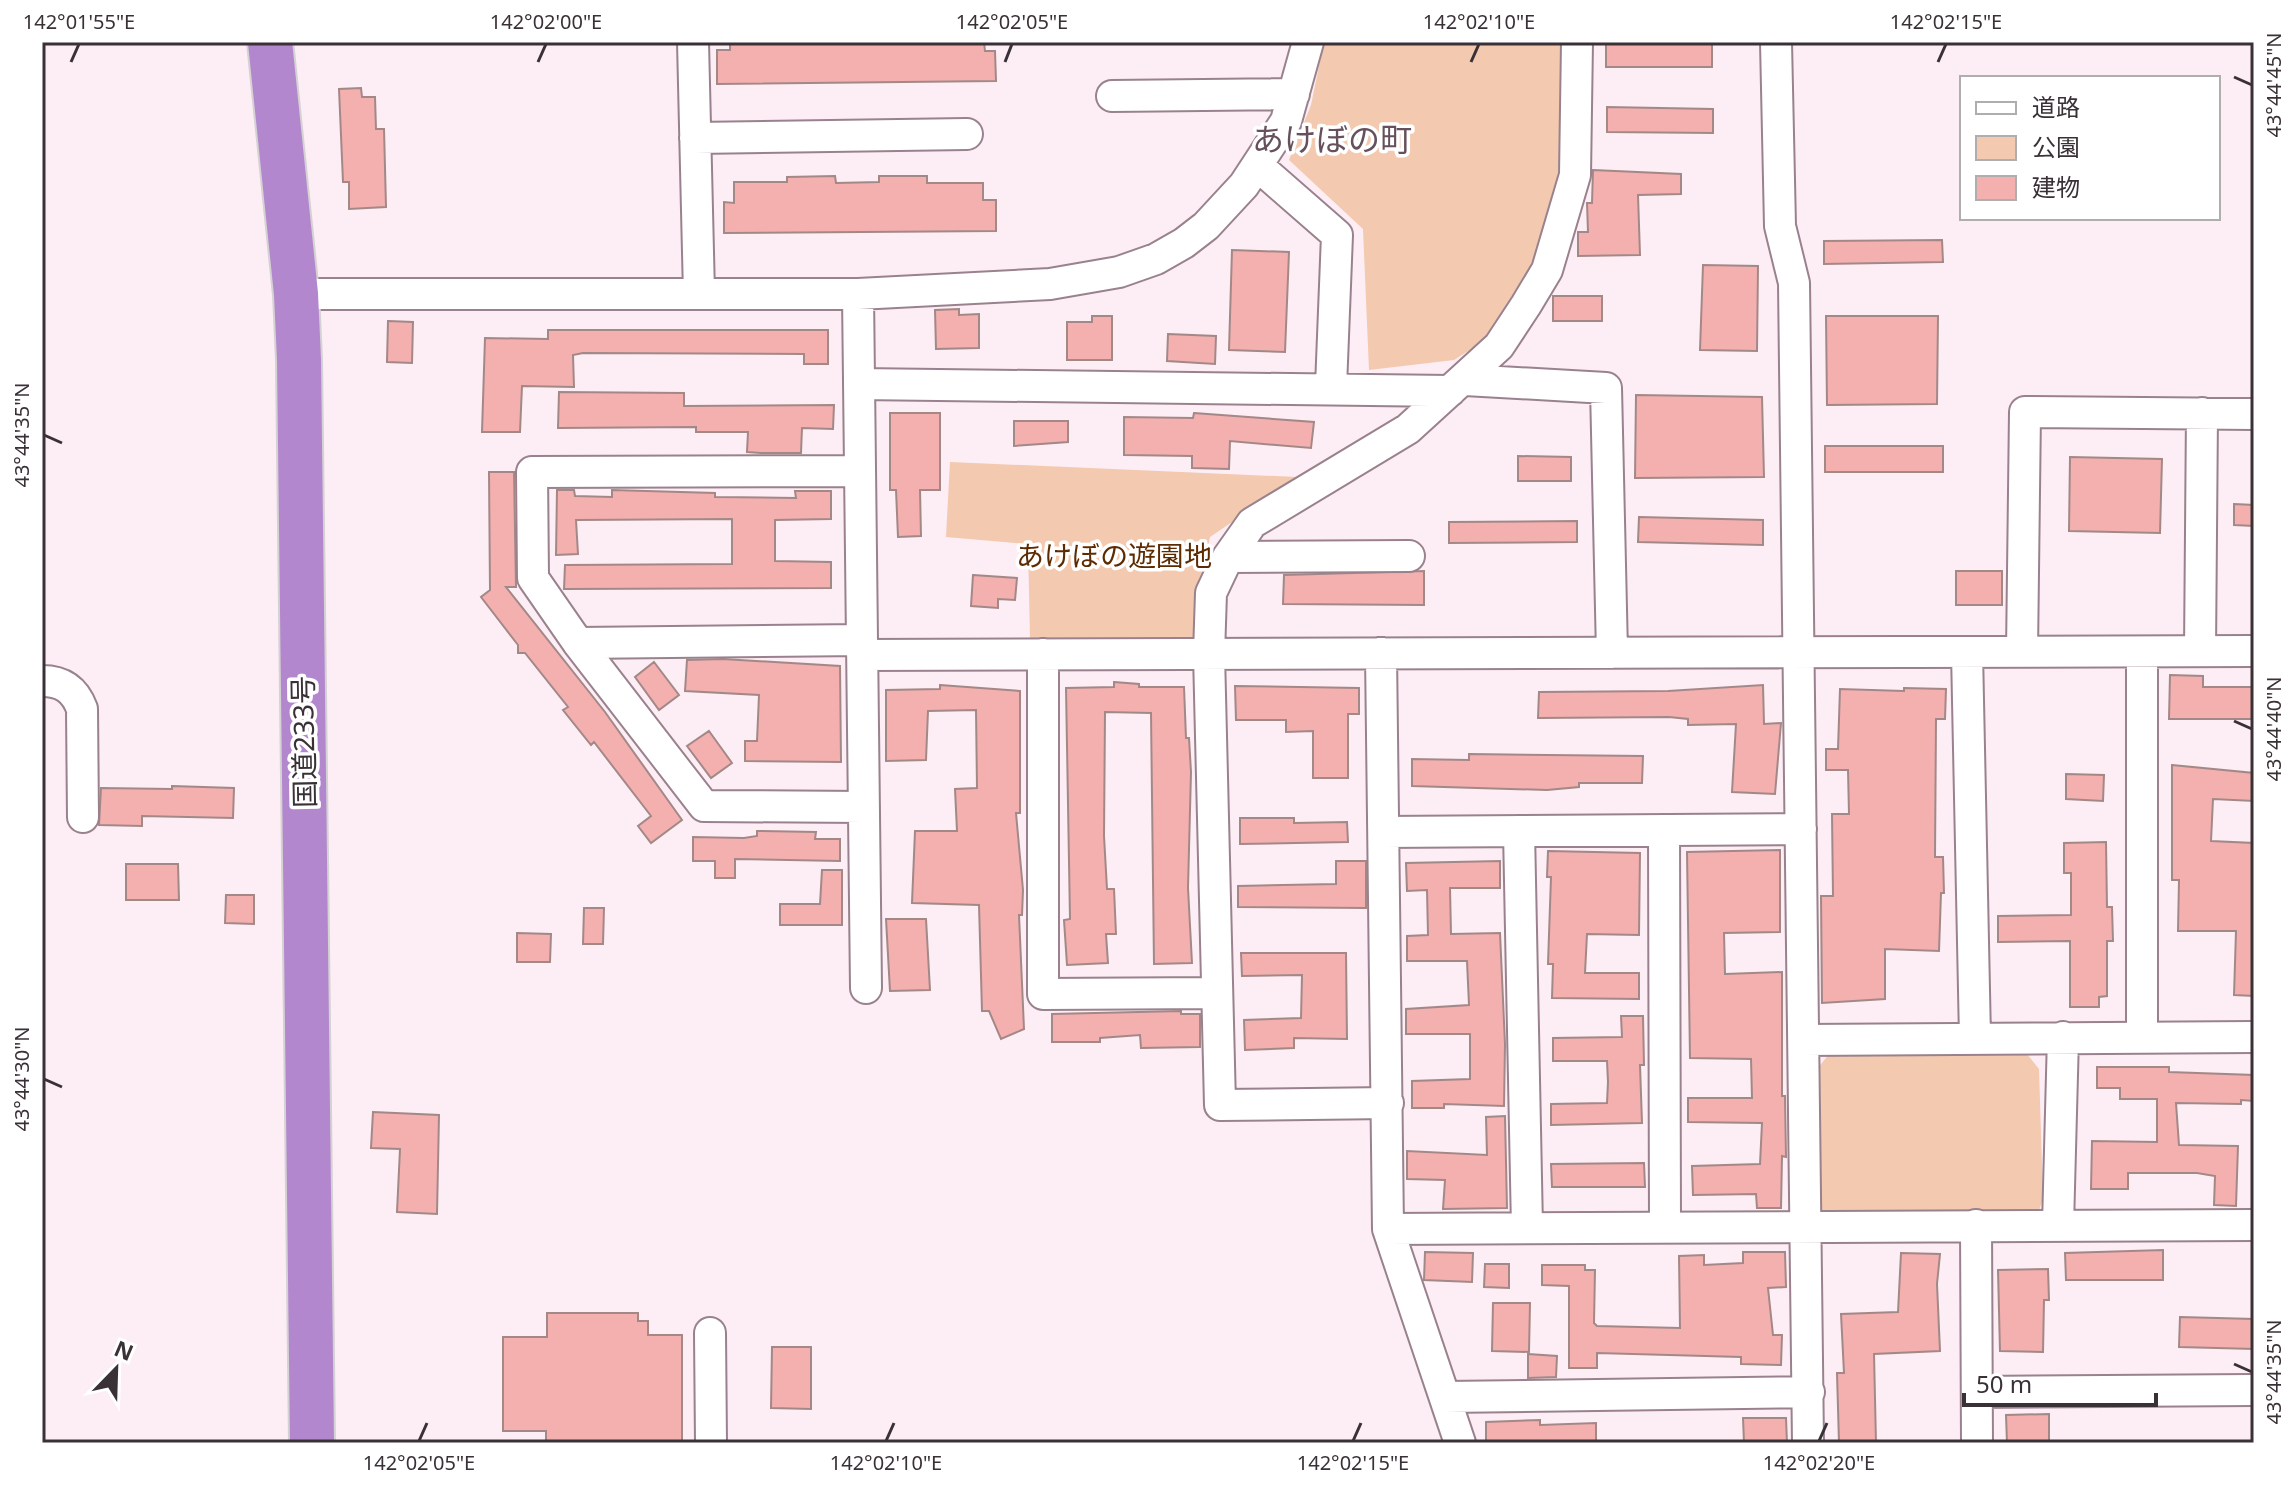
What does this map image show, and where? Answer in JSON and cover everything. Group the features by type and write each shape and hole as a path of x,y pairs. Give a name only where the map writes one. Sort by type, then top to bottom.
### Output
{"highway":[{"name":"国道233号","path":"276,51 296,294 312,1443"}],"street":[{"path":"693,42 699,294"},
{"path":"296,294 858,294 1050,284 1119,272 1156,259 1206,226 1258,166 1286,121 1308,42"},
{"path":"1388,1103 1220,1105 1209,654 1211,593 1228,557 1252,523 1408,429 1499,346 1547,270 1575,175 1577,42"},
{"path":"1776,42 1780,226 1794,283 1808,1443"},
{"path":"1112,96 1294,94"},
{"path":"695,138 967,134"},
{"path":"1258,166 1337,235 1331,387"},
{"path":"858,294 866,988"},
{"path":"859,384 1606,388 1612,653"},
{"path":"2022,652 2025,412 2254,414"},
{"path":"2200,651 2202,413"},
{"path":"860,471 532,472 533,578 578,643 704,806 864,807"},
{"path":"1228,557 1409,556"},
{"path":"578,643 862,647 1043,654 2254,651"},
{"path":"1967,652 1975,1038"},
{"path":"2142,652 2142,1037"},
{"path":"1381,653 1388,1229 1460,1443"},
{"path":"1043,654 1043,994 1216,993"},
{"path":"42,681 68,687 82,709 83,817"},
{"path":"1384,832 1801,829"},
{"path":"1664,830 1665,1226"},
{"path":"1519,831 1527,1228"},
{"path":"2058,1225 2063,1037"},
{"path":"1804,1040 2254,1037"},
{"path":"1976,1225 1977,1443"},
{"path":"1388,1229 2254,1225"},
{"path":"710,1333 711,1443"},
{"path":"1977,1392 2254,1390"},
{"path":"1445,1397 1809,1392"}],"green space":[{"path":"1324,42 1561,42 1567,113 1553,206 1525,293 1476,346 1454,360 1369,370 1363,229 1289,160 1311,105"},
{"name":"あけぼの遊園地","path":"950,462 1298,477 1210,537 1198,594 1194,643 1030,639 1028,544 946,537"},
{"path":"1830,1053 2027,1054 2039,1069 2043,1199 2038,1213 1830,1214 1817,1207 1817,1069"}],"building":[{"path":"730,42 984,42 985,51 995,51 996,81 717,84 717,50 730,50"},
{"path":"1606,42 1712,42 1712,67 1606,67"},
{"path":"361,88 362,97 375,97 376,129 384,129 386,207 349,209 349,182 343,182 339,89"},
{"path":"1607,107 1713,109 1713,133 1607,132"},
{"path":"1593,170 1681,174 1681,194 1638,195 1640,255 1578,256 1578,232 1588,232 1587,203 1592,203"},
{"path":"835,176 836,183 879,182 879,176 927,176 927,183 983,183 983,200 996,200 996,231 724,233 724,202 734,203 734,182 787,182 787,177"},
{"path":"1942,240 1943,262 1824,264 1824,241"},
{"path":"1232,250 1289,252 1285,352 1229,350"},
{"path":"1703,265 1758,266 1757,351 1700,350"},
{"path":"1553,296 1602,296 1602,321 1553,321"},
{"path":"959,309 959,315 979,314 979,348 936,349 935,310"},
{"path":"1092,316 1112,316 1112,360 1067,360 1067,322 1092,322"},
{"path":"1826,316 1938,316 1937,404 1827,405"},
{"path":"388,321 413,322 412,363 387,362"},
{"path":"548,330 828,330 828,364 804,364 804,354 583,353 573,355 574,387 522,386 520,432 482,432 485,338 548,339"},
{"path":"1168,334 1216,336 1215,364 1167,361"},
{"path":"559,392 684,393 684,406 834,405 833,429 802,428 801,453 761,453 747,452 748,432 696,432 696,427 558,428"},
{"path":"1636,395 1762,397 1764,477 1635,478"},
{"path":"890,413 940,413 940,490 920,490 921,536 898,537 896,490 890,490"},
{"path":"1194,413 1314,422 1311,448 1230,441 1229,469 1192,468 1192,456 1124,455 1124,417 1193,418"},
{"path":"1014,421 1068,421 1068,442 1014,446"},
{"path":"1825,446 1943,446 1943,472 1825,472"},
{"path":"1518,456 1571,457 1571,481 1518,481"},
{"path":"2070,457 2162,459 2160,533 2069,531"},
{"path":"489,472 514,472 516,587 506,587 605,712 682,820 651,843 638,826 651,816 594,742 591,745 563,710 568,707 525,653 518,653 518,645 481,597 490,590"},
{"path":"557,490 574,490 575,496 612,497 612,490 715,493 715,497 796,498 795,491 831,491 831,519 775,520 775,561 831,562 831,588 564,589 565,565 732,564 732,519 576,520 578,554 556,555"},
{"path":"2234,504 2254,505 2254,526 2234,525"},
{"path":"1639,517 1763,520 1763,545 1638,542"},
{"path":"1577,521 1577,542 1449,543 1449,522"},
{"path":"1424,571 1424,605 1283,604 1284,575"},
{"path":"1956,571 2002,571 2002,605 1956,605"},
{"path":"973,575 1017,578 1015,600 998,599 998,608 971,606"},
{"path":"723,659 840,666 841,762 745,761 745,741 757,741 759,695 685,691 687,660"},
{"path":"654,662 679,695 659,710 635,677"},
{"path":"2170,675 2203,676 2203,687 2254,687 2254,719 2169,719"},
{"path":"1114,682 1139,684 1139,687 1184,687 1191,772 1188,888 1192,963 1154,964 1151,713 1105,712 1104,836 1107,889 1114,889 1116,934 1106,934 1108,963 1067,965 1064,920 1070,919 1066,688 1114,687"},
{"path":"940,685 1020,691 1020,813 1016,813 1023,890 1022,915 1019,915 1024,1029 1001,1039 989,1011 982,1011 979,905 912,903 915,831 957,831 955,789 977,788 976,710 928,711 926,760 886,761 886,690 940,689"},
{"path":"1763,685 1764,724 1781,723 1775,794 1732,792 1736,724 1688,725 1688,719 1669,717 1538,718 1539,692 1668,691"},
{"path":"1235,686 1359,688 1359,714 1348,714 1348,778 1313,778 1313,731 1286,732 1286,720 1236,720"},
{"path":"1904,688 1946,689 1945,719 1936,719 1935,857 1943,857 1944,893 1941,893 1939,951 1885,949 1885,999 1822,1003 1821,896 1833,896 1832,814 1849,814 1848,770 1826,770 1826,749 1838,749 1840,689 1904,691"},
{"path":"709,731 732,763 711,778 687,746"},
{"path":"1469,754 1643,756 1642,783 1579,783 1579,787 1547,790 1412,786 1412,759 1469,760"},
{"path":"2172,765 2254,773 2254,801 2213,799 2211,841 2254,843 2254,996 2234,995 2236,931 2178,931 2179,880 2172,880"},
{"path":"2066,774 2104,775 2103,801 2066,799"},
{"path":"172,786 234,788 233,818 142,816 142,826 99,825 101,788 172,789"},
{"path":"1240,818 1294,818 1294,823 1347,822 1348,842 1240,844"},
{"path":"757,831 816,832 815,839 840,839 840,861 735,859 735,878 715,878 715,861 693,861 693,837 744,838 757,836"},
{"path":"2106,842 2107,907 2112,907 2113,941 2107,941 2107,996 2099,997 2099,1007 2070,1007 2070,941 1998,942 1998,916 2071,915 2071,873 2064,873 2064,843"},
{"path":"1780,850 1780,932 1724,933 1725,974 1782,972 1782,1096 1785,1096 1786,1157 1782,1156 1781,1208 1757,1208 1756,1194 1693,1195 1692,1166 1760,1164 1762,1123 1688,1122 1688,1098 1752,1098 1751,1059 1690,1058 1687,852"},
{"path":"1548,851 1640,853 1639,935 1587,934 1585,973 1639,973 1639,999 1552,998 1553,964 1548,964 1551,877 1547,877"},
{"path":"1336,861 1366,861 1366,908 1238,907 1238,886 1336,884"},
{"path":"1500,861 1500,888 1450,888 1451,934 1500,933 1505,1044 1504,1106 1444,1104 1444,1108 1412,1108 1412,1081 1470,1079 1470,1034 1406,1034 1406,1009 1469,1005 1467,961 1407,961 1407,936 1428,935 1427,890 1407,891 1406,863"},
{"path":"126,864 178,864 179,900 126,900"},
{"path":"822,870 842,870 842,925 780,925 780,904 820,904"},
{"path":"226,895 254,895 254,924 225,923"},
{"path":"584,908 604,908 603,944 583,944"},
{"path":"886,919 926,919 930,990 890,991"},
{"path":"517,933 551,934 550,962 517,962"},
{"path":"1241,953 1346,953 1347,1039 1294,1038 1294,1048 1245,1050 1244,1020 1301,1018 1302,975 1242,976"},
{"path":"1181,1011 1181,1014 1200,1014 1200,1047 1141,1048 1140,1035 1100,1038 1100,1042 1052,1042 1052,1014"},
{"path":"1621,1016 1643,1016 1644,1065 1640,1065 1642,1123 1551,1125 1551,1104 1607,1103 1608,1082 1607,1061 1553,1061 1553,1038 1622,1037"},
{"path":"2097,1067 2169,1067 2169,1072 2254,1075 2254,1101 2241,1100 2241,1104 2176,1103 2179,1145 2238,1146 2236,1206 2214,1205 2215,1176 2197,1173 2128,1173 2128,1189 2091,1189 2092,1141 2157,1142 2157,1099 2120,1099 2120,1088 2097,1088"},
{"path":"373,1112 439,1115 437,1214 397,1212 400,1149 371,1148"},
{"path":"1505,1116 1507,1208 1443,1209 1445,1180 1407,1179 1407,1151 1487,1155 1486,1117"},
{"path":"1644,1163 1645,1187 1552,1187 1551,1164"},
{"path":"2163,1250 2163,1280 2066,1280 2065,1253"},
{"path":"1425,1252 1473,1253 1472,1282 1424,1280"},
{"path":"1743,1252 1785,1252 1786,1287 1768,1288 1773,1335 1782,1335 1781,1365 1741,1364 1741,1357 1597,1353 1597,1368 1569,1368 1569,1286 1542,1285 1542,1265 1585,1265 1585,1270 1595,1270 1594,1323 1597,1326 1680,1328 1679,1256 1704,1255 1704,1265 1743,1263"},
{"path":"1901,1253 1940,1254 1937,1284 1940,1351 1874,1354 1876,1443 1839,1443 1837,1373 1844,1373 1841,1314 1898,1312"},
{"path":"1485,1264 1509,1264 1509,1288 1484,1287"},
{"path":"2048,1269 2049,1300 2044,1300 2043,1352 2000,1351 1998,1270"},
{"path":"1493,1303 1530,1303 1529,1352 1492,1351"},
{"path":"547,1313 638,1313 638,1321 648,1321 648,1335 682,1335 682,1443 546,1443 546,1431 503,1431 503,1337 547,1337"},
{"path":"2180,1317 2254,1319 2254,1349 2179,1347"},
{"path":"772,1347 811,1347 811,1409 771,1408"},
{"path":"1528,1354 1557,1356 1556,1377 1528,1378"},
{"path":"2049,1414 2049,1443 2007,1443 2006,1415"},
{"path":"1743,1418 1786,1418 1787,1443 1744,1443"},
{"path":"1540,1420 1540,1425 1596,1423 1596,1443 1486,1443 1486,1422"}],"district":[{"name":"あけぼの町","path":"1332,138"}]}
